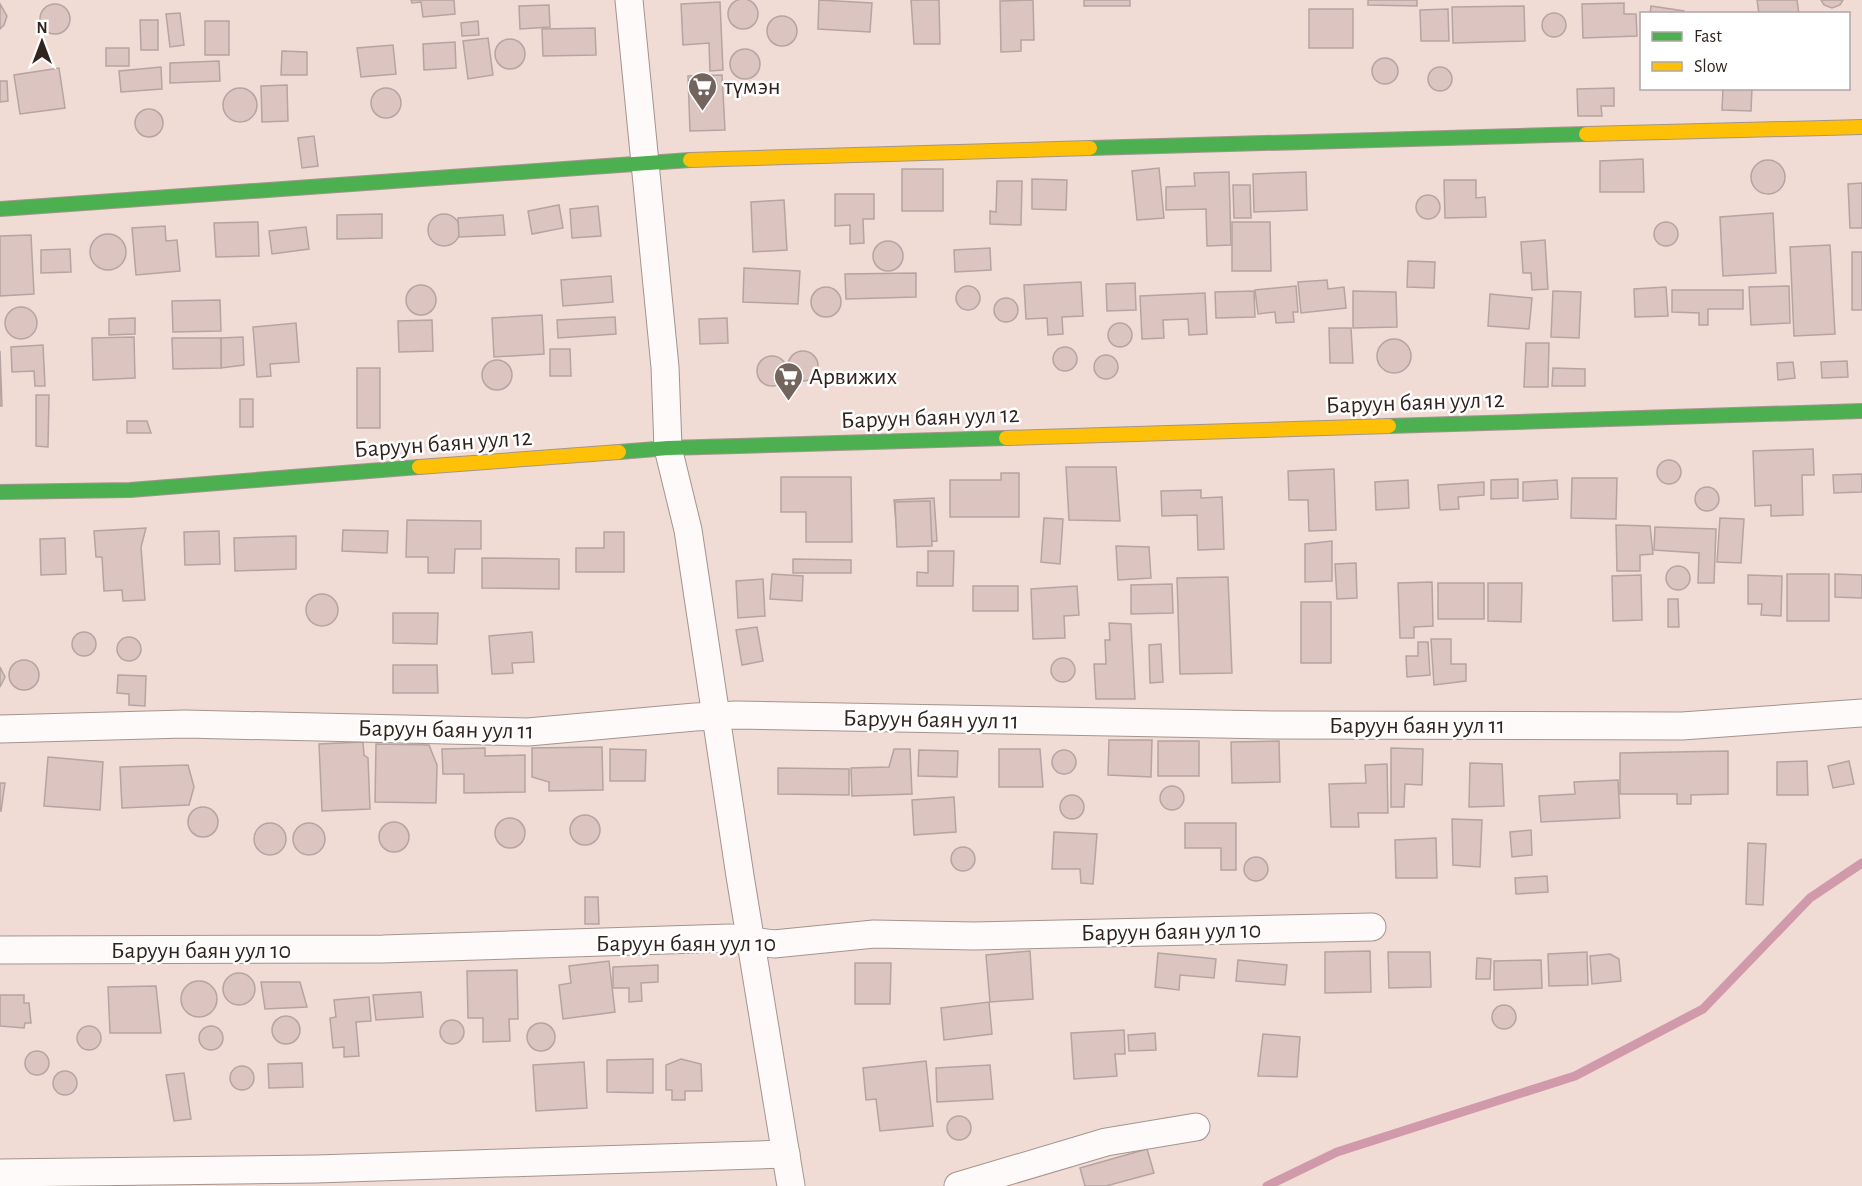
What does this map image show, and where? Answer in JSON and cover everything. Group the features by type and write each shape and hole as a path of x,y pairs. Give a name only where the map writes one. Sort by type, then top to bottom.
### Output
{"street":[{"path":"629,0 665,367 668,448 688,530 791,1186"},
{"path":"0,209 717,158 1862,127"},
{"name":"Баруун баян уул 12","path":"0,492 130,490 668,448 1862,411"},
{"name":"Баруун баян уул 11","path":"0,729 185,724 528,732 716,716 1286,725 1682,726 1862,713"},
{"name":"Баруун баян уул 10","path":"0,951 383,949 730,938 774,944 874,934 974,936 1372,927"},
{"path":"958,1186 1106,1142 1196,1127"},
{"path":"0,1173 304,1169 786,1154"}],"building":[{"path":"743,-1 754,3 758,14 754,25 743,29 732,25 728,14 732,3"},
{"path":"411,0 454,0 455,14 423,17 421,2 412,3"},
{"path":"819,0 872,3 870,32 818,29"},
{"path":"911,0 939,0 940,44 914,44"},
{"path":"1033,0 1034,40 1021,40 1021,51 1001,52 1000,1"},
{"path":"1084,0 1130,0 1130,6 1084,6"},
{"path":"1368,0 1417,0 1417,6 1368,5"},
{"path":"1757,0 1797,0 1799,12 1759,12"},
{"path":"1821,0 1843,0 1840,5 1832,8 1824,5"},
{"path":"720,2 723,70 710,71 709,43 683,45 681,4"},
{"path":"1624,3 1624,14 1636,14 1637,36 1583,38 1582,4"},
{"path":"0,4 7,16 0,29"},
{"path":"55,4 66,8 70,19 66,30 55,34 44,30 40,19 44,8"},
{"path":"549,5 550,27 520,29 519,6"},
{"path":"1524,6 1525,41 1453,43 1452,7"},
{"path":"1651,6 1684,11 1684,12 1650,12"},
{"path":"1309,9 1353,9 1353,48 1309,48"},
{"path":"1448,9 1449,41 1421,41 1420,10"},
{"path":"180,13 184,45 170,47 166,14"},
{"path":"1554,13 1562,17 1566,25 1562,33 1554,37 1546,33 1542,25 1546,17"},
{"path":"782,16 793,20 797,31 793,42 782,46 771,42 767,31 771,20"},
{"path":"140,20 158,20 158,50 141,50"},
{"path":"205,21 229,21 229,55 205,55"},
{"path":"478,21 479,35 462,36 461,23"},
{"path":"595,28 596,55 543,56 542,29"},
{"path":"488,38 493,75 468,79 463,41"},
{"path":"510,39 521,43 525,54 521,65 510,69 499,65 495,54 499,43"},
{"path":"455,42 456,68 424,70 423,44"},
{"path":"393,45 396,74 361,77 357,48"},
{"path":"106,48 129,48 129,66 106,66"},
{"path":"745,49 756,53 760,64 756,75 745,79 734,75 730,64 734,53"},
{"path":"282,51 307,52 307,75 281,75"},
{"path":"1385,58 1394,62 1398,71 1394,80 1385,84 1376,80 1372,71 1376,62"},
{"path":"219,61 220,81 170,83 170,63"},
{"path":"161,67 162,89 121,92 119,71"},
{"path":"1440,67 1448,71 1452,79 1448,87 1440,91 1432,87 1428,79 1432,71"},
{"path":"59,68 65,108 20,114 14,75"},
{"path":"722,75 725,130 690,131 688,76"},
{"path":"0,81 7,81 8,101 0,102"},
{"path":"287,85 288,121 262,122 261,86"},
{"path":"240,88 252,93 257,105 252,117 240,122 228,117 223,105 228,93"},
{"path":"386,88 397,92 401,103 397,114 386,118 375,114 371,103 375,92"},
{"path":"1614,88 1614,106 1601,106 1602,116 1578,116 1577,89"},
{"path":"1723,90 1752,90 1751,111 1722,110"},
{"path":"149,109 159,113 163,123 159,133 149,137 139,133 135,123 139,113"},
{"path":"314,136 318,166 302,168 298,138"},
{"path":"1643,159 1644,192 1600,192 1600,161"},
{"path":"1768,160 1780,165 1785,177 1780,189 1768,194 1756,189 1751,177 1756,165"},
{"path":"1159,168 1164,218 1137,220 1132,171"},
{"path":"902,169 943,169 943,211 902,211"},
{"path":"1229,172 1231,245 1207,246 1206,209 1166,210 1166,187 1195,186 1194,173"},
{"path":"1306,172 1307,210 1254,212 1253,174"},
{"path":"1032,179 1067,180 1066,210 1032,209"},
{"path":"1444,180 1476,180 1476,198 1485,197 1486,217 1445,218"},
{"path":"997,181 1022,181 1021,225 990,224 990,211 996,212"},
{"path":"1862,183 1862,228 1850,228 1848,184"},
{"path":"1233,185 1250,185 1251,218 1234,218"},
{"path":"835,194 874,194 874,219 863,219 864,243 850,244 850,225 835,226"},
{"path":"1428,195 1436,199 1440,207 1436,215 1428,219 1420,215 1416,207 1420,199"},
{"path":"784,200 787,250 753,252 751,202"},
{"path":"559,205 563,228 532,234 528,211"},
{"path":"598,206 601,236 572,238 570,209"},
{"path":"1773,213 1776,273 1723,276 1720,217"},
{"path":"382,214 382,238 337,239 337,215"},
{"path":"444,214 455,219 460,230 455,241 444,246 433,241 428,230 433,219"},
{"path":"503,215 505,235 459,237 458,218"},
{"path":"258,222 259,256 216,257 214,223"},
{"path":"1232,222 1270,222 1271,271 1232,271"},
{"path":"1666,222 1674,226 1678,234 1674,242 1666,246 1658,242 1654,234 1658,226"},
{"path":"165,226 166,241 177,240 180,271 136,275 132,228"},
{"path":"306,227 309,249 272,254 269,231"},
{"path":"108,234 121,239 126,252 121,265 108,270 95,265 90,252 95,239"},
{"path":"31,235 34,294 0,296 0,236"},
{"path":"1545,240 1548,289 1532,290 1531,273 1523,273 1521,242"},
{"path":"888,241 899,245 903,256 899,267 888,271 877,267 873,256 877,245"},
{"path":"1830,245 1835,334 1794,336 1790,247"},
{"path":"990,248 991,270 955,272 954,250"},
{"path":"70,249 71,272 41,273 41,250"},
{"path":"1852,252 1862,252 1862,310 1852,310"},
{"path":"1408,261 1435,262 1434,288 1407,287"},
{"path":"744,268 800,271 798,304 743,302"},
{"path":"916,273 916,297 846,299 845,274"},
{"path":"611,276 613,302 563,306 561,280"},
{"path":"1327,280 1328,289 1344,287 1346,308 1301,313 1298,282"},
{"path":"1081,282 1083,316 1062,317 1063,334 1048,335 1047,318 1026,319 1024,285"},
{"path":"1135,283 1136,310 1107,311 1106,284"},
{"path":"421,285 432,289 436,300 432,311 421,315 410,311 406,300 410,289"},
{"path":"968,286 976,290 980,298 976,306 968,310 960,306 956,298 960,290"},
{"path":"1296,286 1298,312 1293,312 1294,322 1276,323 1275,312 1258,314 1255,290"},
{"path":"1789,286 1790,323 1751,325 1749,287"},
{"path":"826,287 837,291 841,302 837,313 826,317 815,313 811,302 815,291"},
{"path":"1666,287 1668,316 1635,317 1634,289"},
{"path":"1672,290 1743,290 1743,309 1708,309 1708,325 1699,325 1699,313 1672,312"},
{"path":"1254,291 1255,317 1216,318 1215,292"},
{"path":"1353,291 1396,292 1397,327 1353,328"},
{"path":"1553,291 1581,292 1579,338 1551,337"},
{"path":"1205,293 1207,334 1189,335 1188,319 1163,320 1164,338 1142,339 1140,296"},
{"path":"1490,294 1532,298 1529,329 1488,326"},
{"path":"1006,298 1014,302 1018,310 1014,318 1006,322 998,318 994,310 998,302"},
{"path":"220,300 221,331 173,332 172,301"},
{"path":"21,307 32,312 37,323 32,334 21,339 10,334 5,323 10,312"},
{"path":"542,315 544,354 494,357 492,318"},
{"path":"615,317 616,334 558,338 557,320"},
{"path":"135,318 135,334 109,335 109,319"},
{"path":"727,318 728,343 700,344 699,319"},
{"path":"432,320 433,351 399,352 398,321"},
{"path":"296,323 299,362 270,364 271,376 257,377 253,327"},
{"path":"1120,323 1128,327 1132,335 1128,343 1120,347 1112,343 1108,335 1112,327"},
{"path":"1329,328 1351,328 1353,363 1330,363"},
{"path":"134,337 135,378 93,380 92,338"},
{"path":"243,337 244,365 221,368 221,338"},
{"path":"172,338 221,338 221,368 173,369"},
{"path":"1394,339 1406,344 1411,356 1406,368 1394,373 1382,368 1377,356 1382,344"},
{"path":"1526,343 1549,343 1548,387 1524,387"},
{"path":"43,345 45,386 35,386 34,371 12,372 11,347"},
{"path":"1065,347 1073,351 1077,359 1073,367 1065,371 1057,367 1053,359 1057,351"},
{"path":"550,349 570,349 571,376 550,376"},
{"path":"0,351 2,406 0,406"},
{"path":"803,351 814,355 818,366 814,377 803,381 792,377 788,366 792,355"},
{"path":"1106,355 1114,359 1118,367 1114,375 1106,379 1098,375 1094,367 1098,359"},
{"path":"772,356 783,360 787,371 783,382 772,386 761,382 757,371 761,360"},
{"path":"497,360 508,364 512,375 508,386 497,390 486,386 482,375 486,364"},
{"path":"1847,361 1848,377 1822,378 1821,362"},
{"path":"1793,362 1795,378 1778,380 1777,363"},
{"path":"357,368 380,368 380,428 357,428"},
{"path":"1553,368 1585,369 1585,386 1552,386"},
{"path":"36,395 49,395 48,447 36,446"},
{"path":"240,399 253,399 253,427 240,427"},
{"path":"127,421 147,421 151,433 127,433"},
{"path":"1813,449 1814,475 1802,475 1803,515 1771,516 1771,505 1755,506 1753,451"},
{"path":"1669,460 1677,464 1681,472 1677,480 1669,484 1661,480 1657,472 1661,464"},
{"path":"1066,467 1116,467 1120,521 1069,520"},
{"path":"1334,469 1336,530 1309,531 1308,500 1289,500 1288,471"},
{"path":"1001,473 1019,473 1019,517 950,517 950,480 1001,480"},
{"path":"1862,474 1862,492 1834,493 1833,475"},
{"path":"781,477 851,477 852,542 806,542 806,512 781,512"},
{"path":"1572,478 1617,478 1616,519 1571,518"},
{"path":"1518,479 1518,498 1491,499 1491,480"},
{"path":"1408,480 1409,508 1376,510 1375,482"},
{"path":"1557,480 1558,499 1523,501 1523,482"},
{"path":"1484,482 1484,495 1458,497 1459,509 1440,510 1438,485"},
{"path":"1707,487 1715,491 1719,499 1715,507 1707,511 1699,507 1695,499 1699,491"},
{"path":"1201,490 1201,498 1222,497 1224,549 1198,550 1197,515 1162,516 1161,491"},
{"path":"934,498 937,541 898,544 894,500"},
{"path":"930,501 932,546 897,547 895,502"},
{"path":"1044,518 1063,519 1060,564 1041,562"},
{"path":"1720,518 1744,519 1741,563 1717,562"},
{"path":"407,520 481,521 481,549 455,549 454,573 428,573 428,557 406,557"},
{"path":"1616,525 1650,526 1653,554 1640,555 1640,571 1617,571"},
{"path":"1655,527 1716,529 1714,583 1698,583 1699,553 1654,550"},
{"path":"146,528 141,547 145,600 123,601 122,590 104,591 102,557 96,557 94,531"},
{"path":"343,530 388,531 387,553 342,551"},
{"path":"219,531 220,564 185,565 184,532"},
{"path":"604,532 624,532 624,572 576,572 576,548 604,548"},
{"path":"296,536 296,569 235,571 234,538"},
{"path":"65,538 66,574 41,575 40,539"},
{"path":"1332,541 1332,581 1305,582 1305,544"},
{"path":"1116,546 1149,547 1151,578 1118,580"},
{"path":"928,551 954,551 953,586 917,586 917,572 928,573"},
{"path":"482,558 559,559 559,589 482,588"},
{"path":"793,559 851,560 851,573 793,573"},
{"path":"1356,563 1357,598 1337,599 1335,564"},
{"path":"1678,566 1686,570 1690,578 1686,586 1678,590 1670,586 1666,578 1670,570"},
{"path":"772,574 803,576 802,601 770,599"},
{"path":"1787,574 1829,574 1829,621 1787,621"},
{"path":"1835,574 1862,575 1862,598 1835,597"},
{"path":"1641,575 1642,620 1613,621 1612,576"},
{"path":"1748,575 1782,576 1781,616 1761,615 1762,604 1748,604"},
{"path":"1228,577 1232,673 1180,674 1177,578"},
{"path":"763,579 765,616 738,618 736,581"},
{"path":"1432,582 1433,626 1414,627 1414,638 1400,638 1398,583"},
{"path":"1438,583 1484,583 1484,619 1438,619"},
{"path":"1488,583 1522,583 1521,622 1488,621"},
{"path":"1172,584 1173,613 1131,614 1131,585"},
{"path":"973,586 1018,586 1018,611 973,611"},
{"path":"1077,586 1079,615 1064,616 1065,638 1033,639 1031,589"},
{"path":"322,594 333,599 338,610 333,621 322,626 311,621 306,610 311,599"},
{"path":"1668,599 1678,599 1679,627 1668,627"},
{"path":"1301,602 1331,602 1331,663 1301,663"},
{"path":"393,613 438,613 437,644 393,643"},
{"path":"1109,623 1131,624 1135,699 1096,699 1094,664 1106,664 1105,640 1110,640"},
{"path":"757,627 763,661 742,665 736,630"},
{"path":"84,632 93,635 96,644 93,653 84,656 75,653 72,644 75,635"},
{"path":"532,632 534,662 512,663 513,673 492,674 489,636"},
{"path":"129,637 138,640 141,649 138,658 129,661 120,658 117,649 120,640"},
{"path":"1431,639 1451,639 1451,664 1466,664 1466,681 1434,685"},
{"path":"1418,642 1428,642 1430,675 1407,677 1406,656 1418,656"},
{"path":"1161,644 1163,682 1150,683 1149,645"},
{"path":"1063,658 1071,662 1075,670 1071,678 1063,682 1055,678 1051,670 1055,662"},
{"path":"24,660 35,664 39,675 35,686 24,690 13,686 9,675 13,664"},
{"path":"393,665 437,665 438,693 393,693"},
{"path":"0,667 5,677 0,687"},
{"path":"118,675 146,676 145,706 129,705 129,694 117,693"},
{"path":"1109,740 1152,740 1151,777 1108,775"},
{"path":"1158,741 1199,741 1199,776 1158,776"},
{"path":"1279,741 1280,782 1232,783 1231,742"},
{"path":"363,742 364,755 368,758 370,809 322,811 319,744"},
{"path":"376,744 429,745 437,765 436,803 375,802"},
{"path":"602,747 603,790 549,791 549,782 532,777 532,748"},
{"path":"485,748 485,756 525,755 525,792 464,793 464,774 443,774 442,749"},
{"path":"1391,748 1423,749 1422,785 1405,784 1404,807 1391,807"},
{"path":"610,749 646,750 645,781 610,781"},
{"path":"894,749 910,749 912,794 852,796 851,768 889,767"},
{"path":"999,749 1040,749 1043,787 999,787"},
{"path":"919,750 958,751 957,777 918,776"},
{"path":"1064,750 1072,754 1076,762 1072,770 1064,774 1056,770 1052,762 1056,754"},
{"path":"1728,751 1728,794 1691,795 1691,804 1677,804 1677,794 1620,794 1620,753"},
{"path":"48,757 103,762 100,810 44,806"},
{"path":"1807,761 1808,795 1777,795 1777,762"},
{"path":"1849,761 1854,784 1833,788 1828,766"},
{"path":"1470,763 1502,764 1504,806 1469,807"},
{"path":"1387,764 1388,813 1358,813 1359,827 1331,827 1329,784 1366,783 1365,765"},
{"path":"188,765 194,787 189,805 122,808 120,767"},
{"path":"778,768 849,769 849,795 778,794"},
{"path":"1618,780 1620,818 1541,822 1539,796 1575,794 1574,782"},
{"path":"0,783 5,783 1,811 0,811"},
{"path":"1172,786 1181,789 1184,798 1181,807 1172,810 1163,807 1160,798 1163,789"},
{"path":"1072,795 1080,799 1084,807 1080,815 1072,819 1064,815 1060,807 1064,799"},
{"path":"954,797 956,832 914,835 912,800"},
{"path":"203,807 214,811 218,822 214,833 203,837 192,833 188,822 192,811"},
{"path":"585,815 596,819 600,830 596,841 585,845 574,841 570,830 574,819"},
{"path":"510,818 521,822 525,833 521,844 510,848 499,844 495,833 499,822"},
{"path":"1452,819 1482,820 1480,867 1453,865"},
{"path":"394,822 405,826 409,837 405,848 394,852 383,848 379,837 383,826"},
{"path":"270,823 281,828 286,839 281,850 270,855 259,850 254,839 259,828"},
{"path":"309,823 320,828 325,839 320,850 309,855 298,850 293,839 298,828"},
{"path":"1185,823 1236,823 1236,870 1221,870 1221,848 1185,848"},
{"path":"1531,830 1532,855 1512,857 1510,832"},
{"path":"1054,832 1097,834 1093,884 1081,883 1080,869 1052,869"},
{"path":"1436,838 1437,878 1396,878 1395,840"},
{"path":"1748,843 1766,844 1763,905 1746,904"},
{"path":"963,847 971,851 975,859 971,867 963,871 955,867 951,859 955,851"},
{"path":"1256,857 1265,860 1268,869 1265,878 1256,881 1247,878 1244,869 1247,860"},
{"path":"1547,876 1548,892 1516,894 1515,878"},
{"path":"585,897 598,897 599,924 585,924"},
{"path":"1030,951 1033,999 990,1002 986,955"},
{"path":"1370,951 1371,992 1325,993 1325,952"},
{"path":"1388,952 1430,952 1431,987 1389,988"},
{"path":"1587,952 1588,985 1549,986 1548,954"},
{"path":"1158,953 1216,959 1214,978 1180,975 1179,990 1155,987"},
{"path":"1610,954 1619,959 1621,981 1592,984 1590,956"},
{"path":"1477,958 1491,959 1490,979 1476,979"},
{"path":"1238,960 1287,965 1285,985 1236,981"},
{"path":"1541,960 1542,988 1494,990 1494,961"},
{"path":"609,961 615,1012 563,1019 559,985 571,983 569,966"},
{"path":"855,963 891,963 890,1004 855,1004"},
{"path":"658,965 658,982 641,983 642,1001 629,1002 629,988 613,988 613,967"},
{"path":"517,970 518,1019 509,1019 510,1041 483,1042 483,1018 468,1018 467,971"},
{"path":"239,973 250,978 255,989 250,1000 239,1005 228,1000 223,989 228,978"},
{"path":"199,981 211,987 217,999 211,1011 199,1017 187,1011 181,999 187,987"},
{"path":"261,982 300,982 307,1007 265,1009"},
{"path":"156,986 161,1033 110,1033 108,987"},
{"path":"421,992 423,1017 376,1020 373,995"},
{"path":"0,995 24,995 24,1003 29,1003 31,1023 25,1023 24,1028 0,1026"},
{"path":"369,997 371,1021 356,1022 359,1056 344,1057 344,1047 333,1048 330,1018 336,1017 334,1000"},
{"path":"989,1002 992,1034 944,1040 941,1008"},
{"path":"1504,1005 1512,1009 1516,1017 1512,1025 1504,1029 1496,1025 1492,1017 1496,1009"},
{"path":"286,1016 296,1020 300,1030 296,1040 286,1044 276,1040 272,1030 276,1020"},
{"path":"452,1020 461,1023 464,1032 461,1041 452,1044 443,1041 440,1032 443,1023"},
{"path":"541,1023 551,1027 555,1037 551,1047 541,1051 531,1047 527,1037 531,1027"},
{"path":"89,1026 98,1029 101,1038 98,1047 89,1050 80,1047 77,1038 80,1029"},
{"path":"211,1026 220,1029 223,1038 220,1047 211,1050 202,1047 199,1038 202,1029"},
{"path":"1124,1030 1125,1054 1115,1054 1117,1076 1074,1079 1071,1033"},
{"path":"1155,1033 1156,1050 1129,1051 1128,1035"},
{"path":"1263,1034 1300,1037 1297,1077 1258,1076"},
{"path":"37,1051 46,1054 49,1063 46,1072 37,1075 28,1072 25,1063 28,1054"},
{"path":"653,1059 653,1093 607,1092 607,1060"},
{"path":"681,1059 701,1064 702,1091 685,1091 685,1100 672,1100 672,1090 666,1090 666,1065"},
{"path":"926,1061 933,1126 880,1131 876,1099 866,1100 863,1068"},
{"path":"584,1062 587,1108 536,1111 533,1065"},
{"path":"302,1063 303,1087 269,1088 268,1064"},
{"path":"990,1065 993,1099 937,1102 936,1068"},
{"path":"242,1066 251,1069 254,1078 251,1087 242,1090 233,1087 230,1078 233,1069"},
{"path":"65,1071 74,1074 77,1083 74,1092 65,1095 56,1092 53,1083 56,1074"},
{"path":"184,1073 191,1119 174,1121 166,1075"},
{"path":"959,1116 967,1120 971,1128 967,1136 959,1140 951,1136 947,1128 951,1120"},
{"path":"1147,1149 1154,1173 1106,1186 1085,1186 1080,1168"}],"waterway":[{"path":"1267,1186 1337,1152 1575,1076 1703,1009 1810,898 1862,863"}],"traffic: fast":[{"path":"1090,148 1586,134"},
{"path":"0,209 690,160"},
{"path":"1389,426 1862,411"},
{"path":"619,452 668,448 1006,438"},
{"path":"0,492 130,490 419,467"}],"traffic: slow":[{"path":"1586,134 1862,127"},
{"path":"690,160 1090,148"},
{"path":"1006,438 1389,426"},
{"path":"419,467 619,452"}],"place":[{"name":"түмэн","path":"703,112"},
{"name":"Арвижих","path":"788,402"}]}
